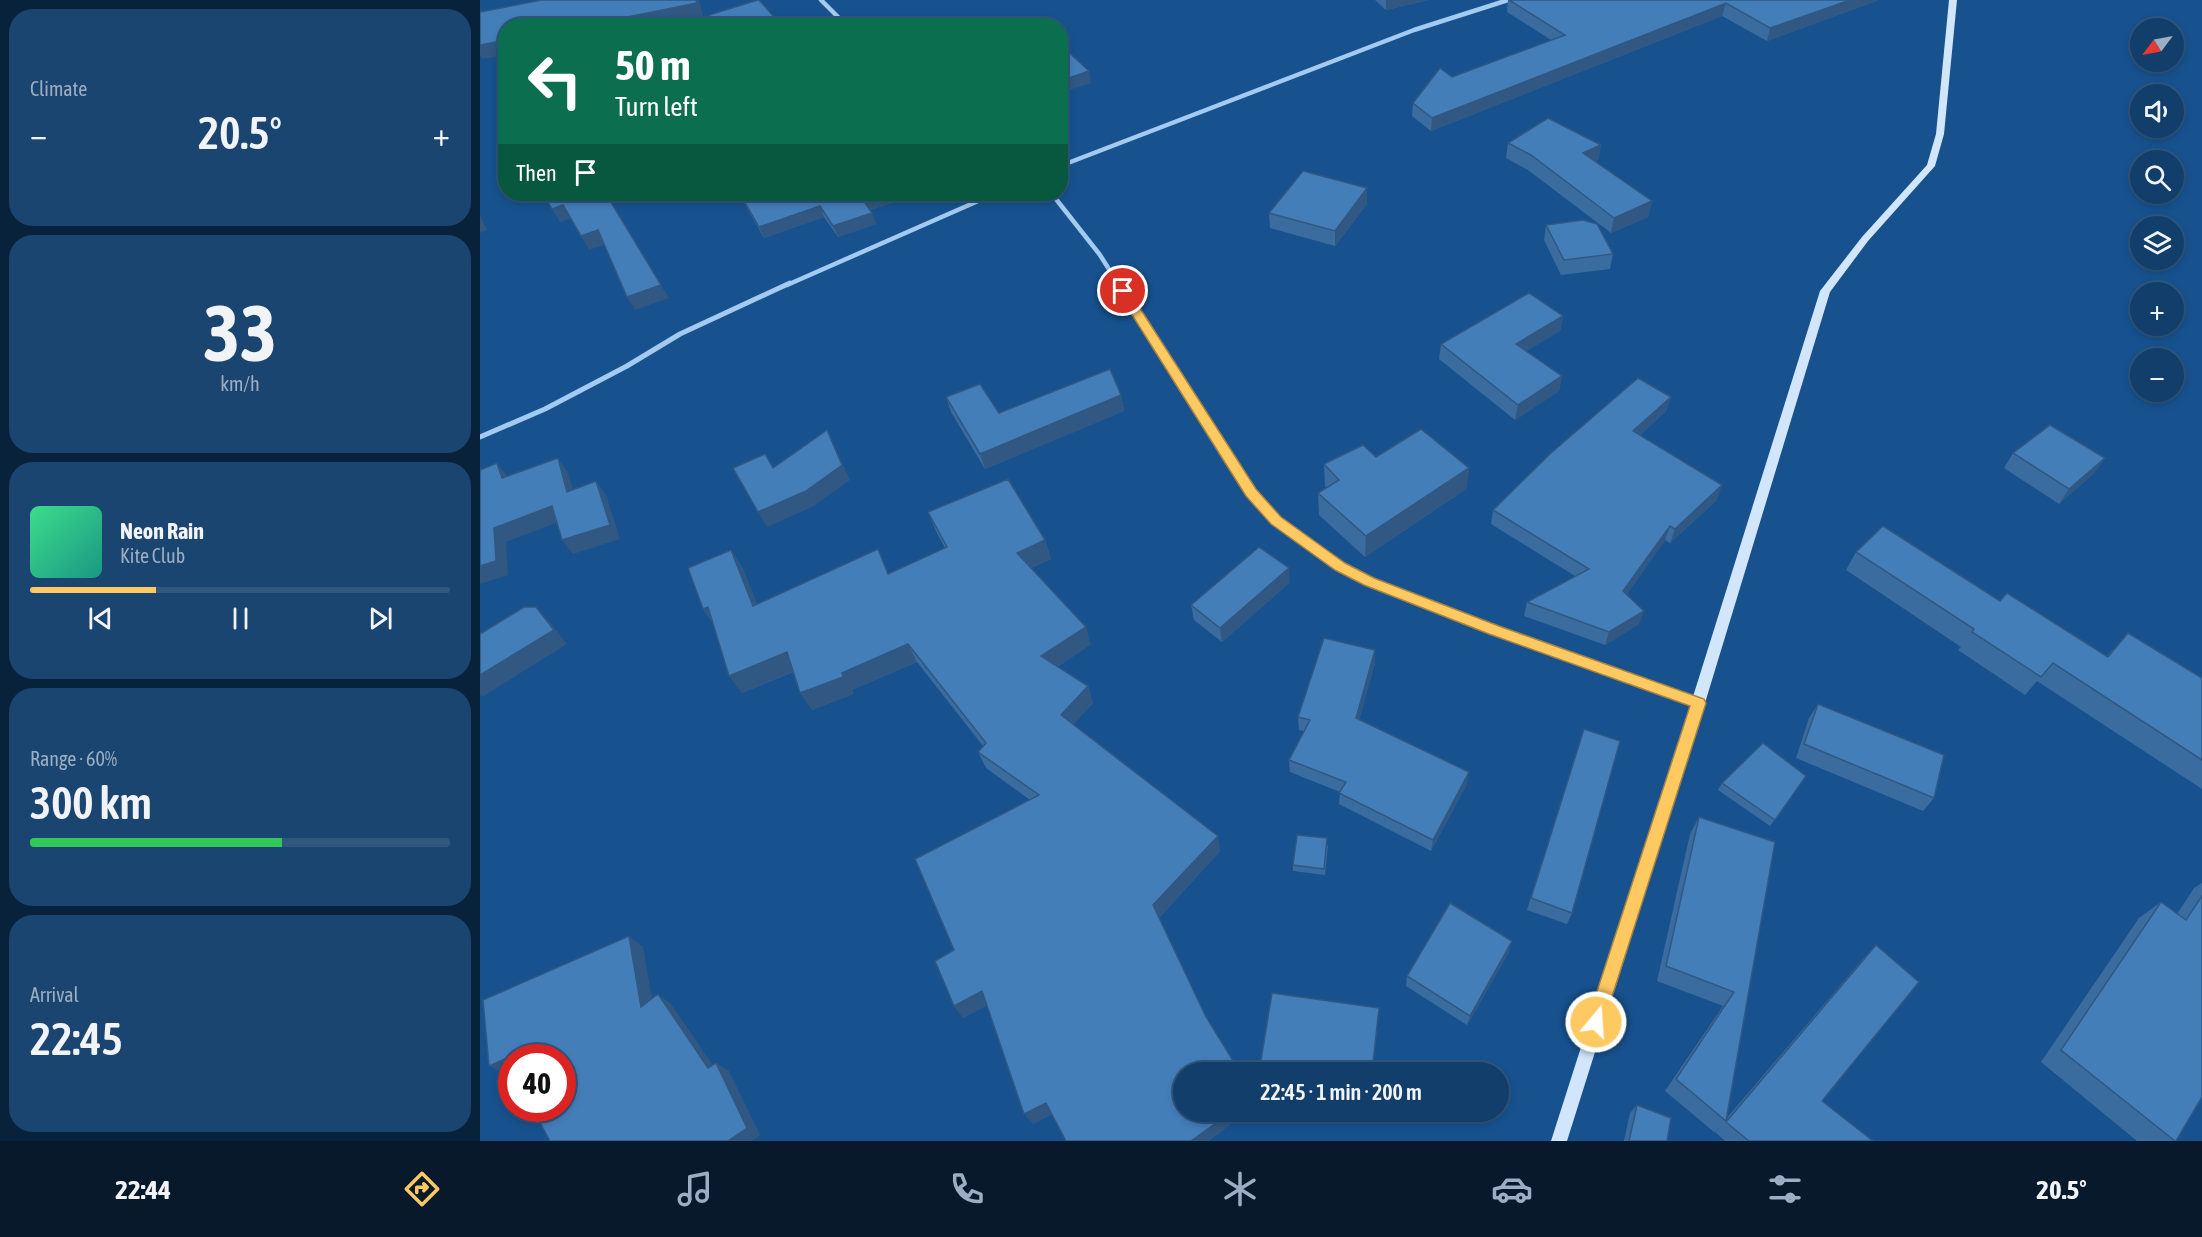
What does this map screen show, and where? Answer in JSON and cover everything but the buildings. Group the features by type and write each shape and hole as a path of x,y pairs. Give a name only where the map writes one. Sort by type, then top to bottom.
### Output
{"street":[{"path":"821,0 839,18"},
{"path":"1068,163 1414,30 1508,0"},
{"path":"1555,1139 1698,703 1825,291 1864,239 1931,166 1940,134 1953,0"},
{"path":"480,437 545,409 627,366 680,334 845,258 978,201"},
{"path":"1058,201 1100,255 1245,483 1276,520 1340,567 1369,581 1494,630 1698,703"}],"route":[{"path":"1123,291 1251,492 1276,520 1313,548 1340,567 1369,581 1494,630 1698,703 1596,1022"}]}
